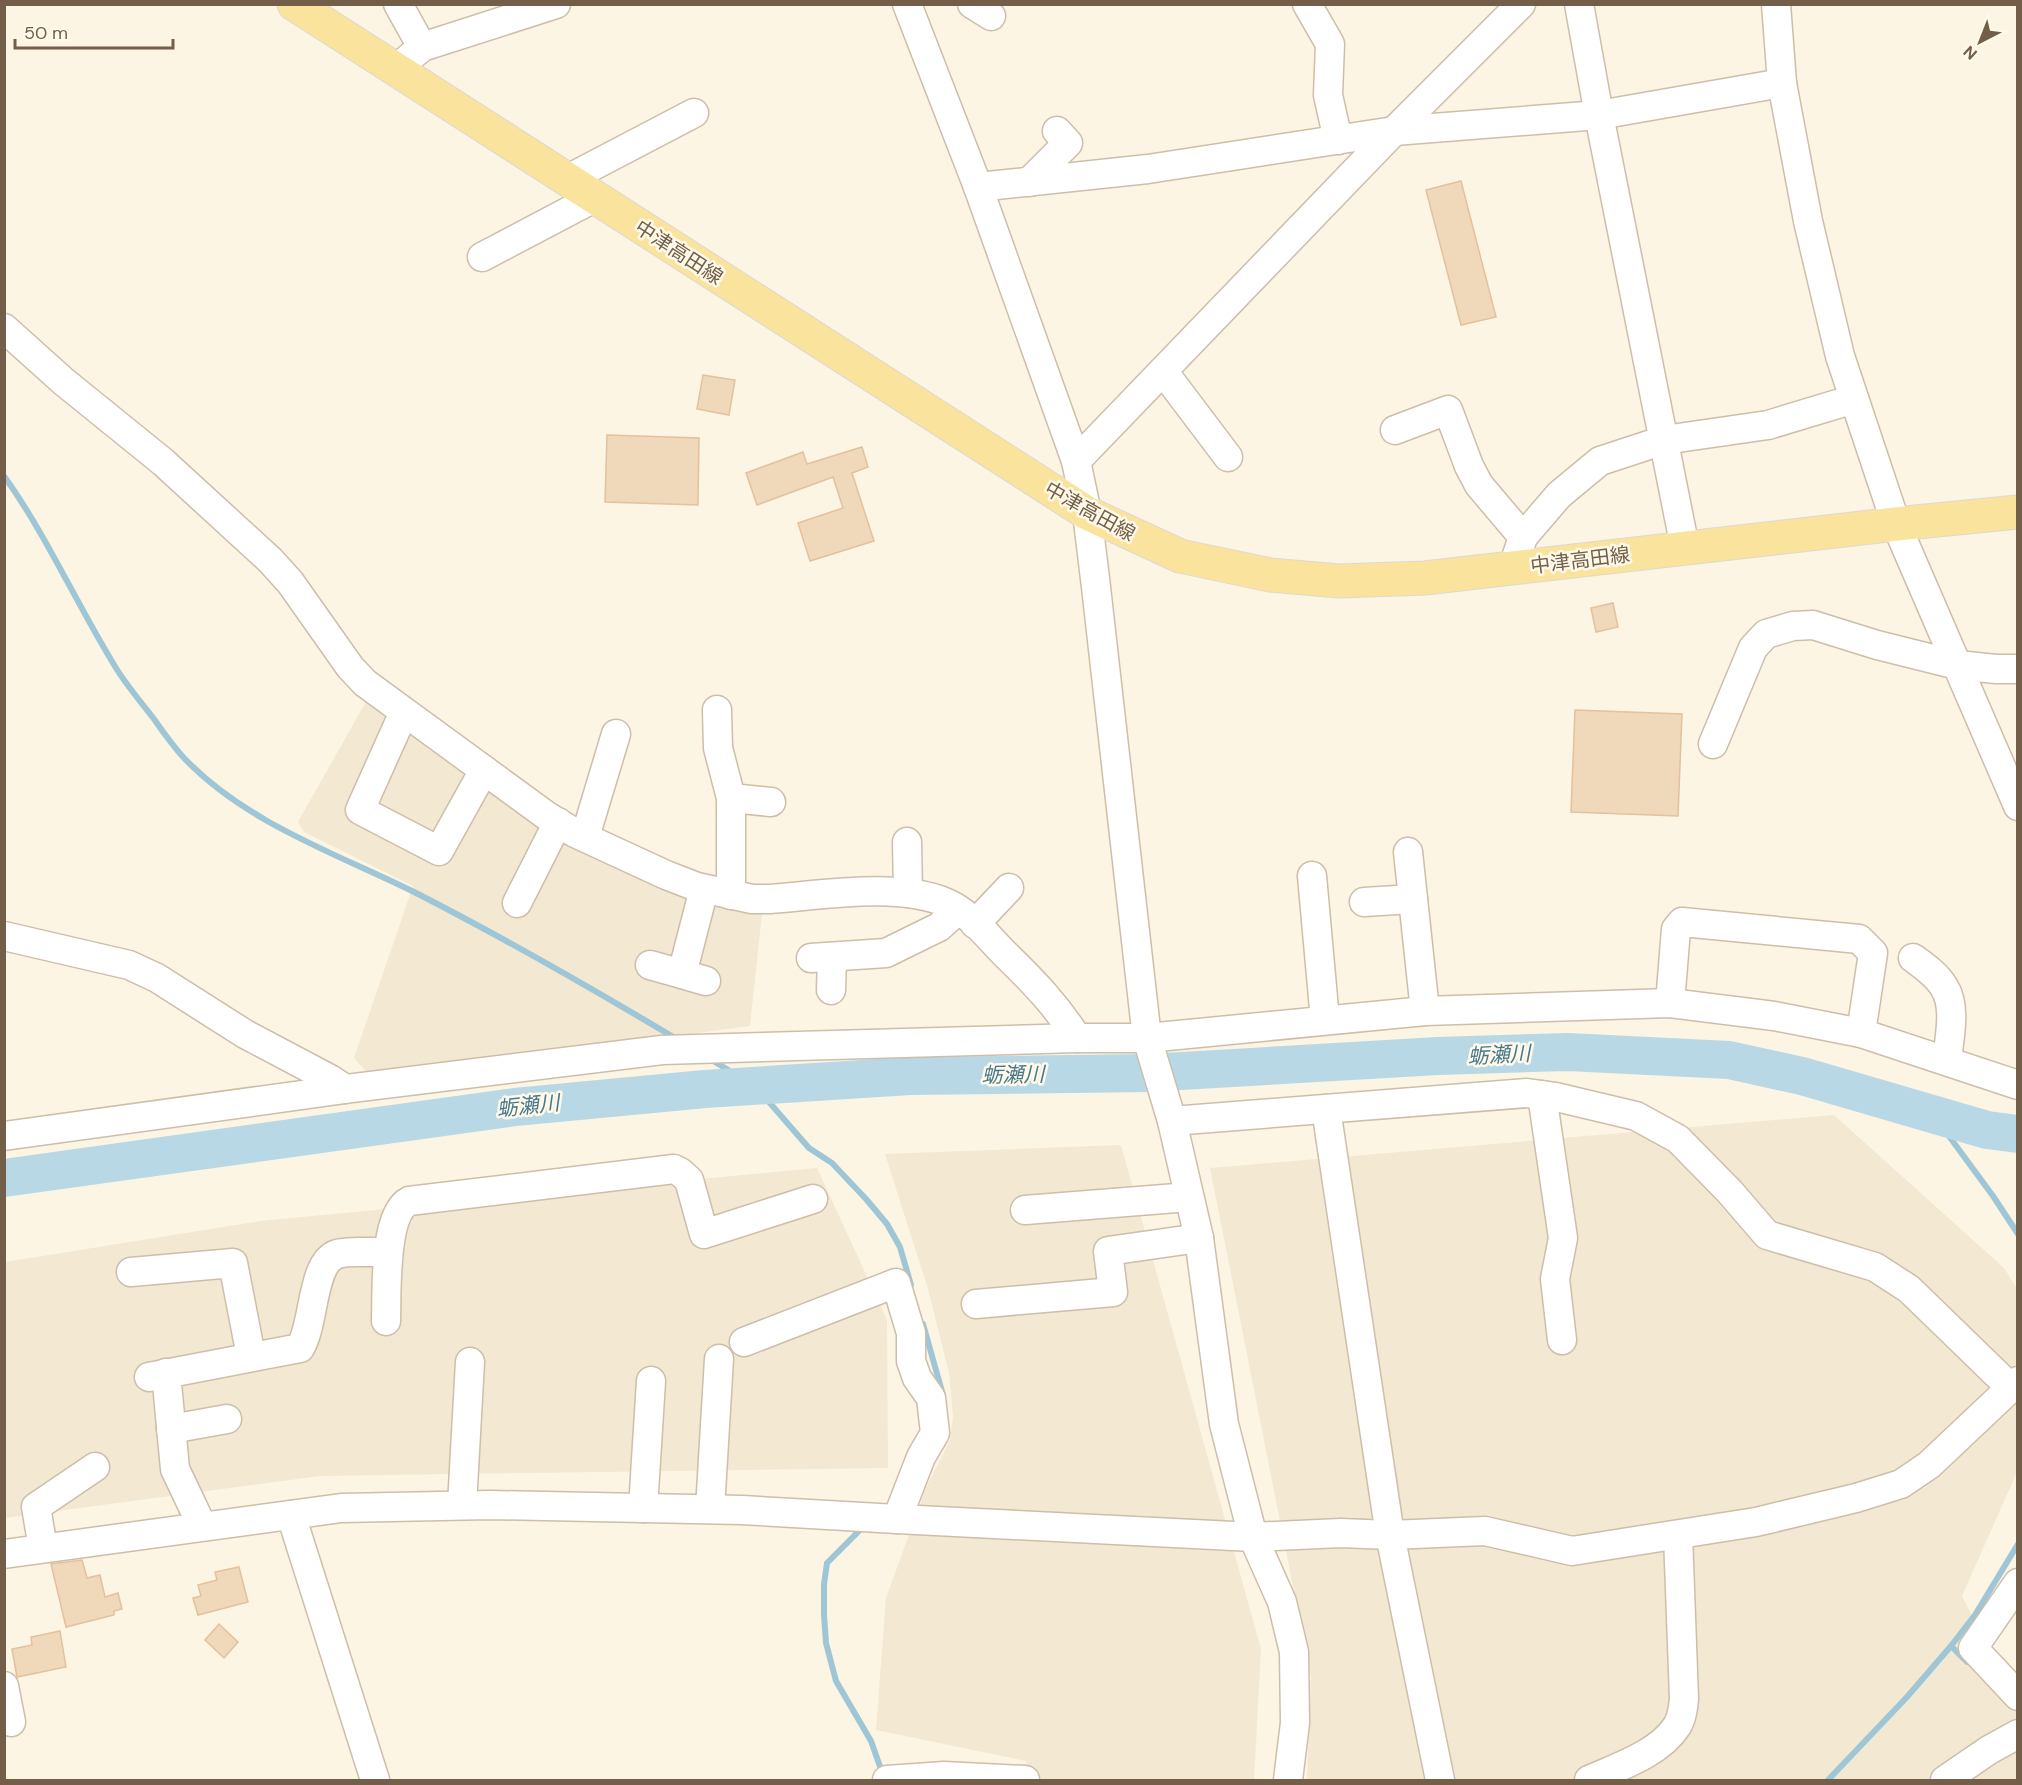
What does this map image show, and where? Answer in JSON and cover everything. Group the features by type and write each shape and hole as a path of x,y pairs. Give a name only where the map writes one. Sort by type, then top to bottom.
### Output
{"main road":[{"name":"中津高田線","path":"294,4 1087,513 1180,556 1270,575 1350,581 1425,578 1896,524 2018,513"}],"street":[{"path":"398,4 422,47"},
{"path":"395,70 422,47 556,4"},
{"path":"907,4 978,187 1076,461 1087,513 1148,1042 1170,1116 1199,1238 1224,1424 1253,1537 1282,1602 1294,1652 1295,1723 1288,1780"},
{"path":"1307,4 1330,44 1328,95 1338,140"},
{"path":"1076,461 1394,131 1521,4"},
{"path":"1579,4 1685,548"},
{"path":"1776,4 1782,83 1808,221 1840,356 1896,524 2018,806"},
{"path":"978,187 1148,170 1394,131 1599,115 1782,83"},
{"path":"566,180 694,113"},
{"path":"1029,182 1068,143 1057,131"},
{"path":"482,257 594,198"},
{"path":"4,328 63,381 163,462 270,560 290,582 350,667 365,683 558,822 666,875 718,892 752,899 770,899 885,891 908,893 948,903 966,917 1035,983 1064,1018 1077,1038"},
{"path":"1163,371 1228,457"},
{"path":"1512,568 1522,537 1559,495 1600,461 1664,440 1768,425 1854,399"},
{"path":"1395,430 1448,410 1469,466 1479,485 1522,537"},
{"path":"1713,744 1753,648 1766,634 1793,626 1813,625 1877,645 1957,665 2018,669"},
{"path":"650,965 694,977 718,892 731,798 718,748 717,710"},
{"path":"404,712 360,810 439,851 484,770"},
{"path":"585,837 616,734"},
{"path":"731,798 771,802"},
{"path":"517,903 558,822"},
{"path":"907,842 908,893"},
{"path":"1408,852 1425,1011"},
{"path":"1312,876 1325,1020"},
{"path":"831,990 821,957 886,953 939,927 966,917 1009,888"},
{"path":"1364,902 1413,899"},
{"path":"1670,1003 1676,928 1682,922 1859,939 1873,953 1861,1033"},
{"path":"4,936 129,965 157,978 245,1034 345,1089"},
{"path":"1913,958 1933,973 1945,987 1951,1005 1947,1061"},
{"path":"4,1136 345,1089 662,1050 1077,1038 1148,1042 1325,1020 1425,1011 1670,1003 1774,1016 1861,1033 2018,1085"},
{"path":"4,1554 341,1508 462,1505 710,1509 1253,1537 1485,1531 1572,1551 1756,1522 1856,1498 1901,1484 1929,1465 2014,1384 1909,1288 1875,1268 1767,1235 1730,1192 1678,1139 1636,1116 1527,1093 1326,1110 1170,1116"},
{"path":"1542,1095 1563,1238 1555,1279 1562,1340"},
{"path":"1326,1110 1390,1535 1440,1780"},
{"path":"386,1321 388,1252 397,1219 404,1204 410,1201 674,1169 689,1180 704,1234 813,1199"},
{"path":"1025,1210 1190,1197"},
{"path":"976,1304 1113,1292 1108,1251 1199,1238"},
{"path":"202,1526 175,1469 171,1429 157,1375 300,1348 308,1332 320,1272 329,1258 339,1254 388,1252"},
{"path":"131,1272 233,1263 251,1356"},
{"path":"744,1342 896,1283 911,1333 911,1361 917,1378 931,1398 935,1433 921,1457 897,1519"},
{"path":"710,1509 719,1359"},
{"path":"462,1505 470,1362"},
{"path":"643,1508 651,1381"},
{"path":"171,1429 227,1419"},
{"path":"43,1548 36,1507 95,1467"},
{"path":"291,1515 375,1780"},
{"path":"1589,1780 1642,1755 1661,1743 1676,1727 1680,1719 1684,1699 1678,1535"},
{"path":"2018,1583 1973,1648 2018,1696"},
{"path":"4,1686 11,1722"},
{"path":"1945,1780 1989,1750 2018,1734"},
{"path":"888,1780 944,1776 1011,1780"}],"shaded area":[{"path":"368,698 687,895 719,906 762,914 750,1026 370,1076 354,1058 413,886 304,832 298,822"},
{"path":"1834,1115 2004,1268 2017,1289 2017,1472 1962,1596 2017,1705 2017,1780 1307,1780 1311,1677 1210,1168"},
{"path":"1121,1145 1261,1649 1254,1780 1030,1780 1026,1761 876,1730 886,1598 926,1488 950,1440 953,1416 949,1373 928,1289 885,1154"},
{"path":"817,1168 887,1320 888,1468 320,1476 5,1518 5,1262 260,1221"}],"building":[{"path":"1461,181 1496,317 1461,325 1426,190"},
{"path":"703,375 735,380 729,415 697,409"},
{"path":"607,435 699,438 698,505 605,502"},
{"path":"862,447 868,467 852,473 874,541 810,561 798,523 843,508 833,477 757,505 746,473 803,452 807,464"},
{"path":"1613,603 1618,627 1596,632 1591,608"},
{"path":"1575,710 1682,714 1678,816 1571,812"},
{"path":"82,1560 87,1578 100,1575 105,1597 118,1593 122,1609 114,1611 114,1615 66,1627 51,1564"},
{"path":"239,1567 248,1602 198,1615 193,1598 201,1596 198,1585 217,1580 215,1572"},
{"path":"219,1624 238,1642 224,1658 205,1640"},
{"path":"60,1631 66,1667 17,1677 12,1649 32,1645 31,1637"}],"waterway":[{"path":"4,476 34,522 120,675 176,749 209,781 236,801 295,836 451,911 675,1038"},
{"name":"蛎瀬川","path":"4,1178 515,1107 705,1089 910,1076 1147,1073 1438,1056 1568,1052 1729,1060 1802,1076 1987,1130 2018,1134"},
{"path":"710,1059 755,1086 809,1148 832,1163 866,1199 887,1224 900,1247 911,1285"},
{"path":"1932,1113 2018,1234"},
{"path":"923,1324 943,1395"},
{"path":"864,1526 827,1563 824,1584 826,1643 836,1681 871,1741 883,1775"},
{"path":"1828,1780 1907,1697 1951,1646 1975,1615 2018,1544"},
{"path":"1951,1646 1967,1662"}]}
